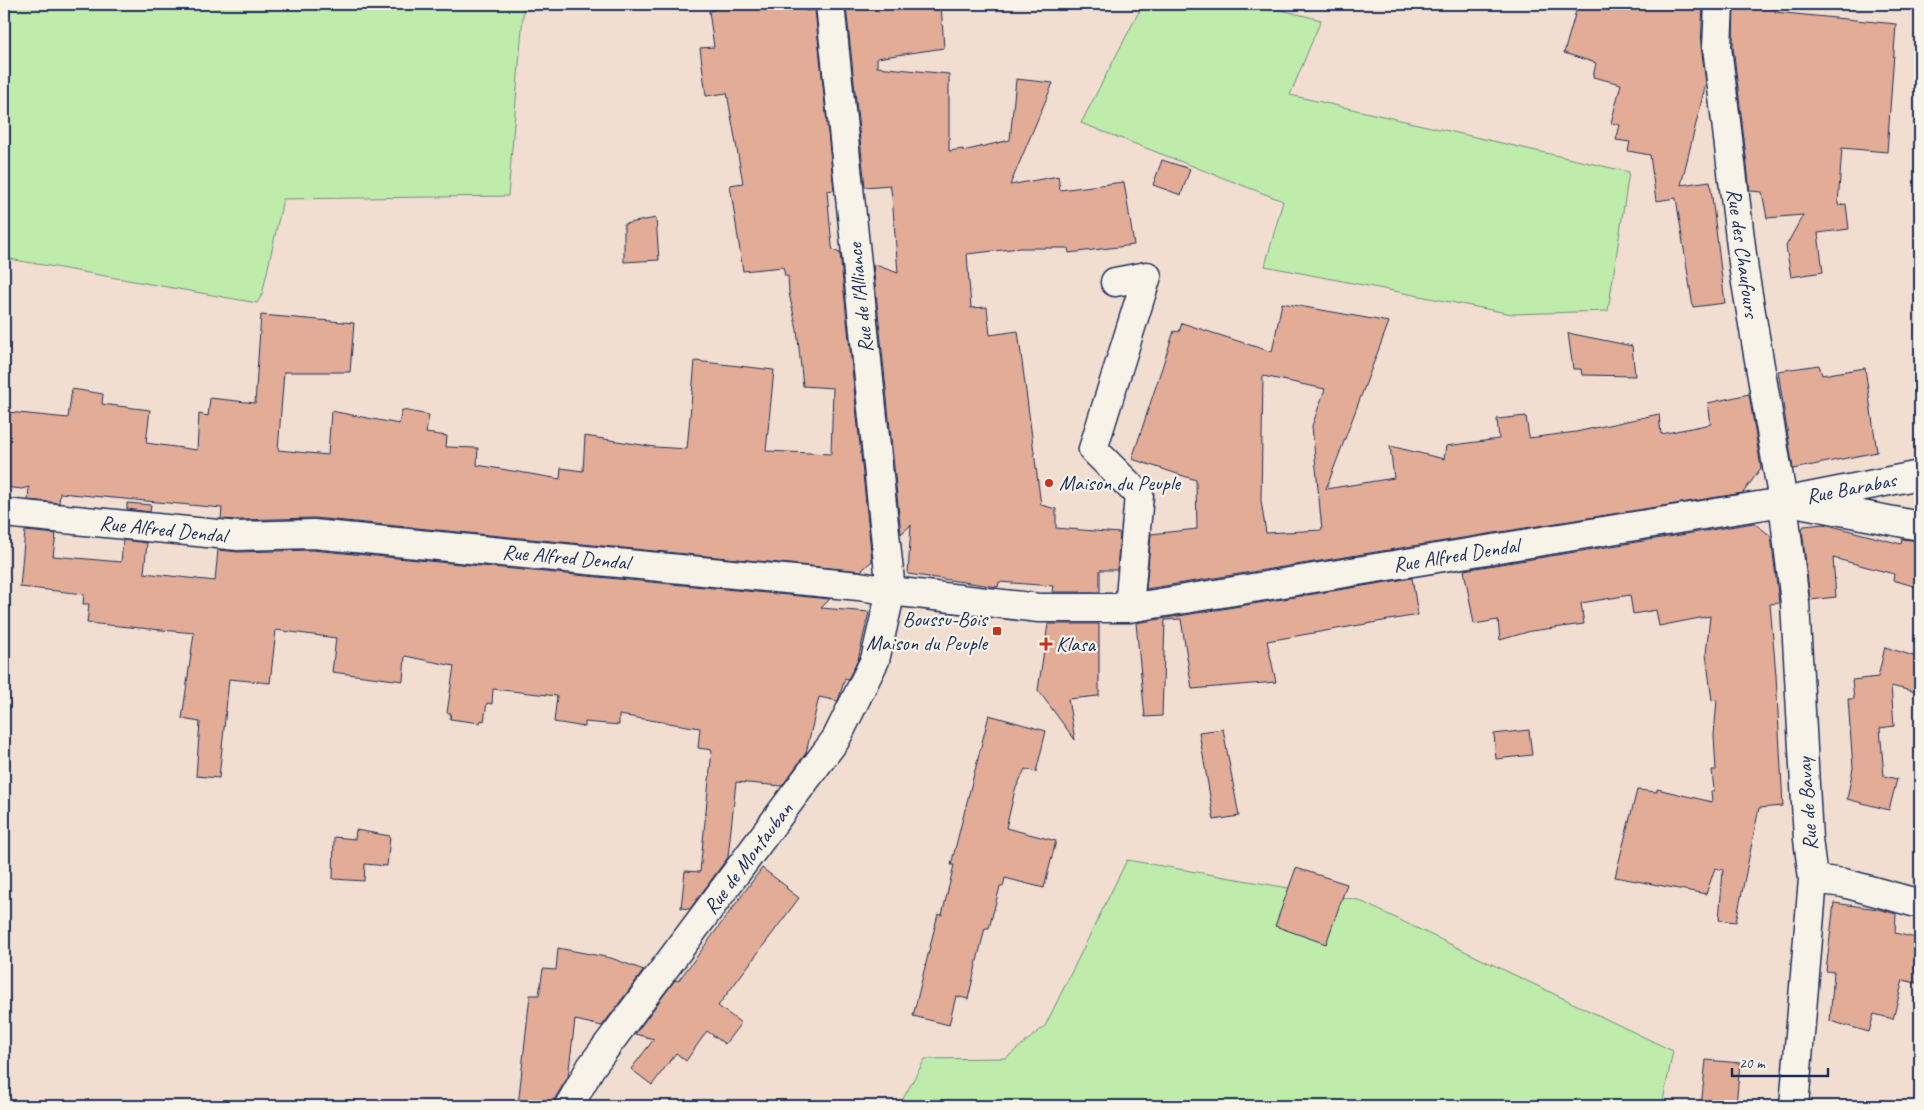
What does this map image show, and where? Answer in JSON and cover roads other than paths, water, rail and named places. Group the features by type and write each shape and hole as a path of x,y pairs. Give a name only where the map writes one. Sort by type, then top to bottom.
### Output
{"street":[{"name":"Rue de l'Alliance","path":"830,4 891,592"},
{"name":"Rue des Chaufours","path":"1719,4 1717,47 1744,271 1783,502"},
{"path":"1115,282 1147,276 1093,449 1139,495 1128,608"},
{"name":"Rue Barabas","path":"1783,502 1920,475"},
{"name":"Rue Alfred Dendal","path":"4,513 238,536 313,534 814,581 891,592 1039,608 1128,608 1783,502"},
{"path":"1783,502 1816,504 1920,526"},
{"name":"Rue de Bavay","path":"1783,502 1795,603 1808,829 1813,879 1794,1106"},
{"name":"Rue de Montauban","path":"569,1106 591,1067 836,739 875,660 891,592"},
{"path":"1813,879 1844,883 1920,904"}],"place":[{"name":"Maison du Peuple","path":"1049,483"},
{"name":"Boussu-Bois Maison du Peuple","path":"997,631"},
{"name":"Klasa","path":"1046,644"}]}
